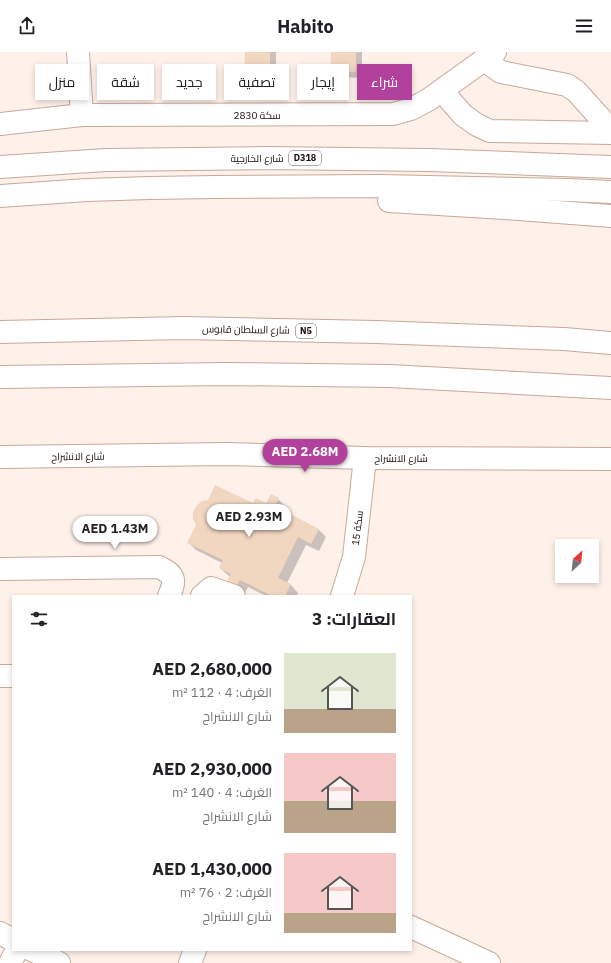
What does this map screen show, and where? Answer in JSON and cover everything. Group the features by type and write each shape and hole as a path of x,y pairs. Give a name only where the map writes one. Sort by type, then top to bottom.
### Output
{"main road":[{"path":"78,52 82,115"},
{"path":"490,56 500,72 567,85 576,91 611,130"},
{"name":"سكة 2830","path":"0,124 82,115 393,114 411,109 428,100 490,56"},
{"path":"442,90 463,115 477,125 490,131 611,133"},
{"name":"شارع الخارجية","path":"0,167 106,160 267,158 430,160 611,167"},
{"path":"280,187 296,197 304,198 382,200 611,216"},
{"path":"0,196 87,190 149,188 280,187 388,187 611,192"},
{"name":"شارع السلطان قابوس","path":"0,332 184,328 376,332 564,339 611,343"},
{"path":"0,377 225,374 390,376 611,388"},
{"name":"شارع الانشراح","path":"0,458 226,454 365,458 611,460"},
{"name":"سكة 15","path":"342,595 354,557 365,458"},
{"path":"0,569 159,566 173,577 173,585 169,595"},
{"path":"203,595 211,588 231,595"},
{"path":"0,666 12,665"},
{"path":"0,676 12,676"},
{"path":"412,927 489,963"},
{"path":"0,933 12,939"},
{"path":"10,963 16,951"},
{"path":"34,951 59,963"},
{"path":"190,963 195,951"}],"building":[{"path":"245,52 270,52 270,64 244,64"},
{"path":"331,52 356,52 356,72 349,72 349,64 330,64"},
{"path":"215,485 253,503 256,498 266,503 271,494 279,498 275,506 319,529 311,544 298,537 278,578 291,584 286,595 270,595 240,580 236,586 227,581 231,574 219,568 223,560 187,543 196,525 193,519 193,512 197,505 202,501 208,500"}]}
